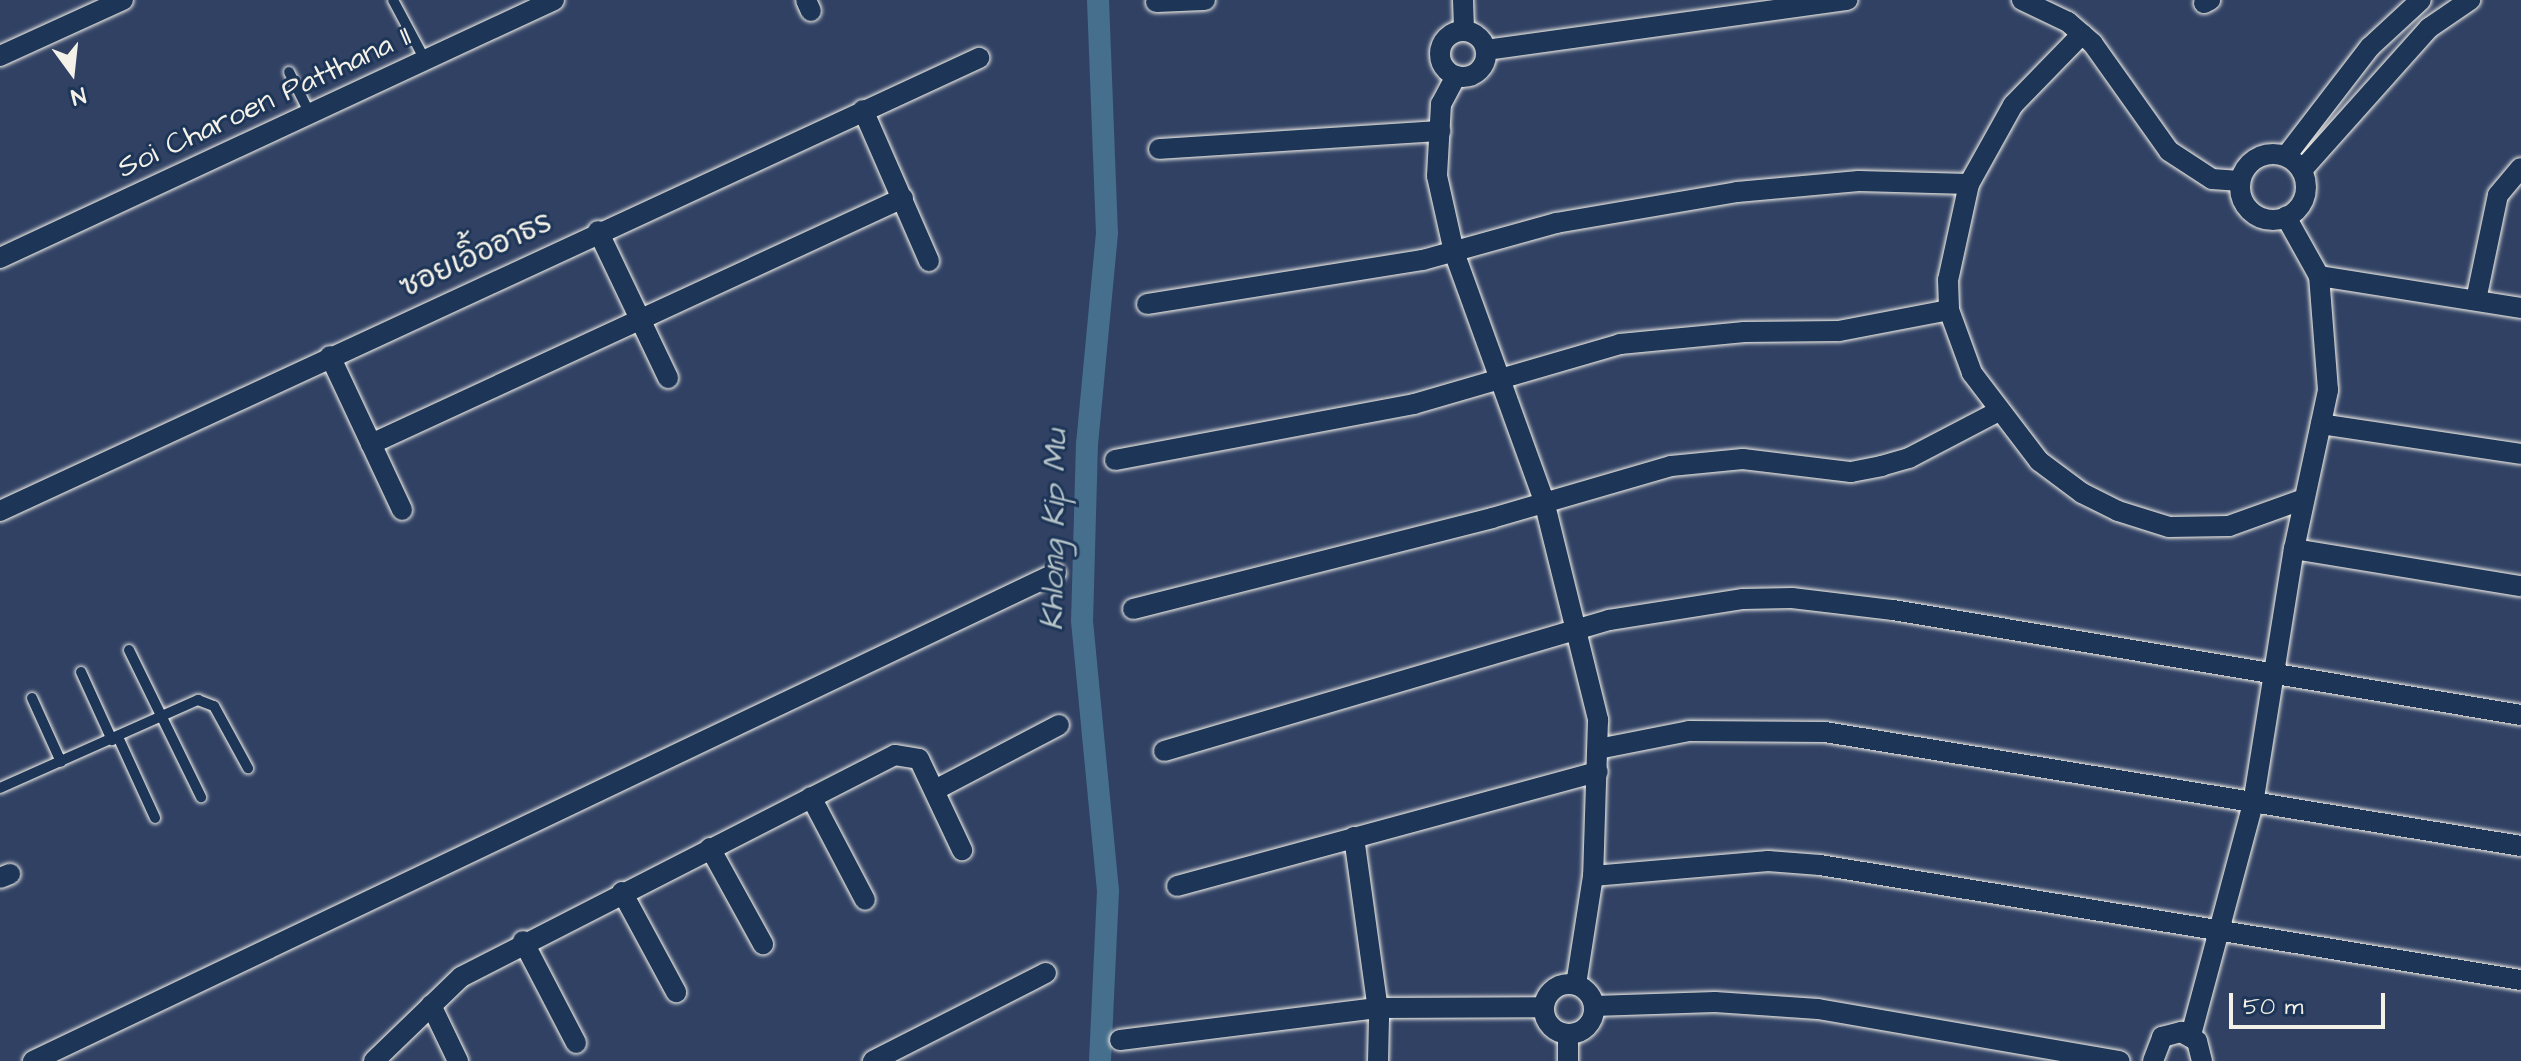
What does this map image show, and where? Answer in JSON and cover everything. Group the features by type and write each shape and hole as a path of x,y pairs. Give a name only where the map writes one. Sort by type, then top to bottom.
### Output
{"street":[{"path":"0,56 123,0"},
{"name":"Soi Charoen Patthana 11","path":"0,258 554,0"},
{"path":"1156,2 1205,0"},
{"path":"1463,0 1464,31"},
{"path":"1486,50 1848,0"},
{"path":"2022,0 2082,34 2169,151 2212,179 2240,181"},
{"path":"2286,156 2370,47 2421,0"},
{"path":"2302,170 2419,38 2470,0"},
{"path":"1456,76 1439,55 1446,38 1464,31 1474,34 1486,50"},
{"path":"2082,34 2013,105 1969,184 1952,254 1949,310 1972,373 1997,412 2039,461 2082,493 2169,527 2229,526 2304,499"},
{"path":"1486,50 1481,68 1456,76 1441,104 1437,176 1454,252 1544,501 1580,629 1598,720 1593,876 1576,985"},
{"name":"ซอยเอิ้ออาธร","path":"0,511 598,231 979,58"},
{"path":"863,110 929,261"},
{"path":"1159,149 1440,131"},
{"path":"2286,156 2302,170 2305,197 2286,217 2263,218 2252,213 2244,204 2240,181 2257,157 2286,156"},
{"path":"2476,300 2498,195 2521,168"},
{"path":"1147,304 1454,252 1556,223 1737,192 1859,181 1969,184"},
{"path":"371,444 903,198"},
{"path":"2191,1035 2253,804 2294,549 2321,424 2329,352 2319,276 2286,217"},
{"path":"598,231 668,378"},
{"path":"2319,276 2521,308"},
{"path":"1115,460 1414,404 1620,344 1744,332 1839,331 1949,310"},
{"path":"330,356 402,510"},
{"path":"1133,609 1706,460 1743,459 1851,472 1881,466 1959,436 1997,412"},
{"path":"2321,424 2521,454"},
{"path":"2294,549 2521,586"},
{"path":"33,1061 1056,573"},
{"path":"1164,751 1580,629 1685,605 1792,598 2521,715"},
{"path":"935,790 1059,725"},
{"path":"1598,749 1689,731 1825,732 2521,846"},
{"path":"374,1061 461,977 523,941 895,755 919,759 962,850"},
{"path":"1177,886 1598,772"},
{"path":"811,797 865,900"},
{"path":"1354,837 1377,1008 1378,1061"},
{"path":"710,848 763,944"},
{"path":"1593,876 1768,861 1820,865 2521,980"},
{"path":"622,892 676,992"},
{"path":"523,941 576,1043"},
{"path":"873,1061 1046,973"},
{"path":"1576,985 1588,992 1594,1006 1588,1027 1568,1035 1549,1026 1544,1007 1555,988 1576,985"},
{"path":"1594,1006 1715,1002 1818,1009 2120,1061"},
{"path":"431,1005 458,1061"},
{"path":"1120,1040 1377,1008 1544,1007"},
{"path":"2153,1061 2162,1037 2171,1032 2191,1035 2201,1048 2202,1061"},
{"path":"1568,1035 1568,1061"}],"lane":[{"path":"393,0 425,60"},
{"path":"289,72 310,114"},
{"path":"129,650 201,797"},
{"path":"81,672 155,818"},
{"path":"32,698 61,762"},
{"path":"0,788 161,717 207,701 248,768"}],"waterway":[{"name":"Khlong Kip Mu","path":"1098,0 1107,233 1087,443 1082,621 1108,891 1100,1061"}]}
